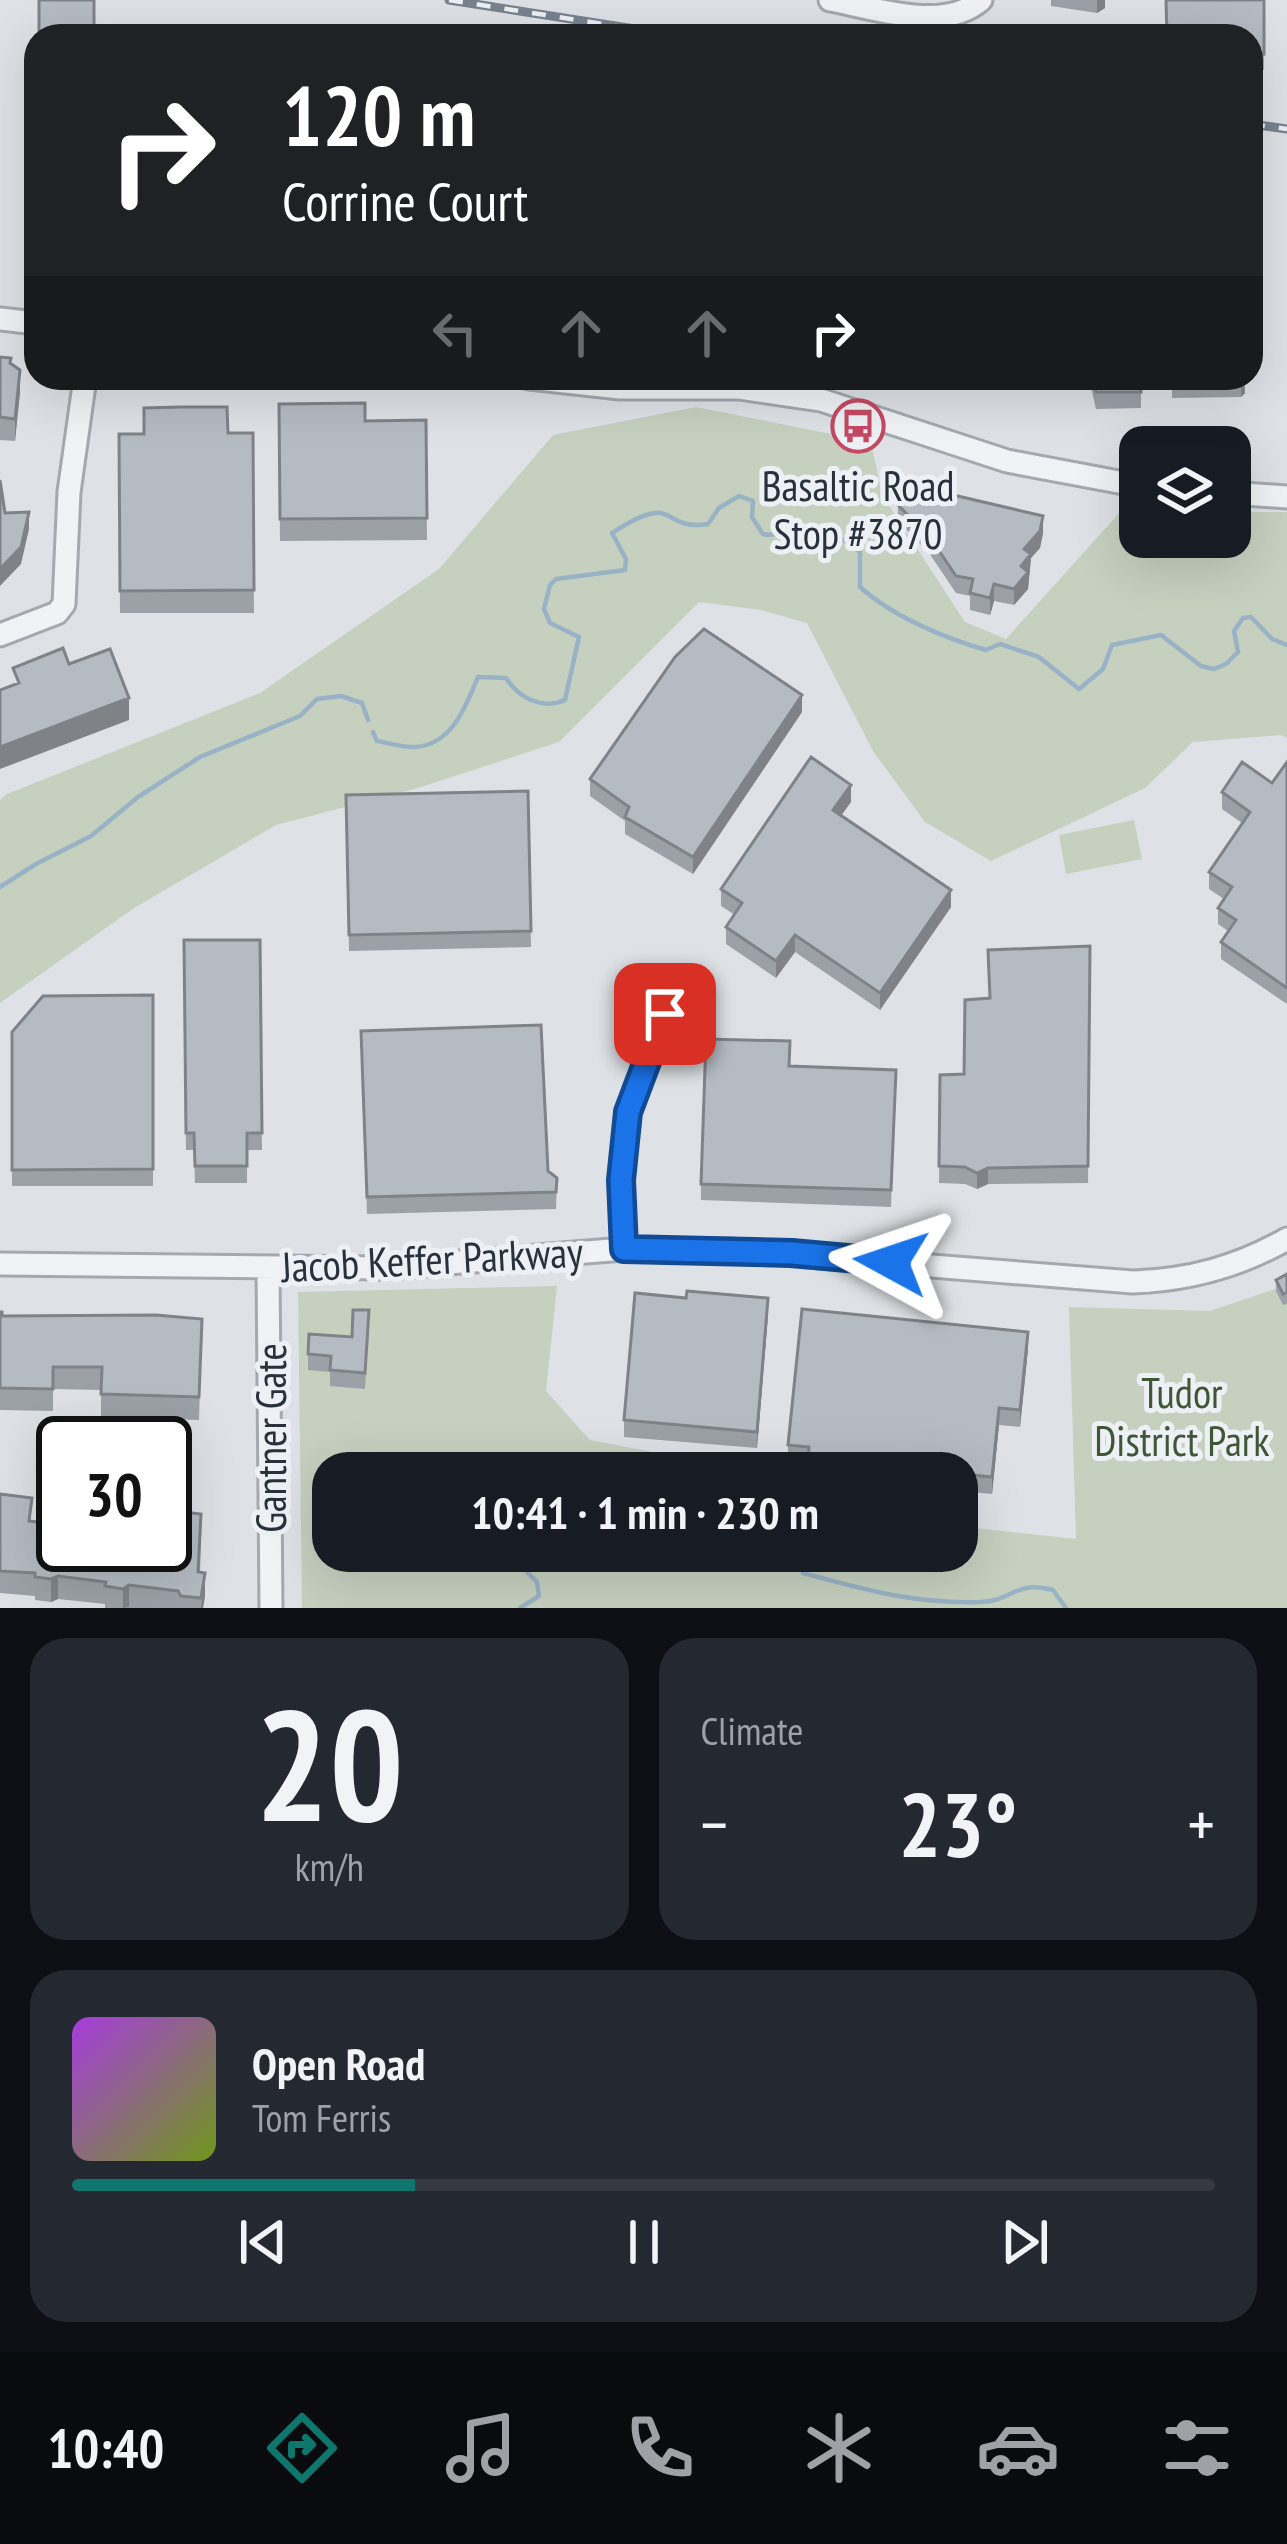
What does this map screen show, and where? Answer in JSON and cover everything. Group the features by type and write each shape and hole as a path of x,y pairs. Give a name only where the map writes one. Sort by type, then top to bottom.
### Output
{"street":[{"path":"834,0 911,15 955,15 981,0"},
{"path":"0,635 57,613 64,604 69,492 83,390"},
{"path":"753,390 821,400 1006,461 1119,482"},
{"path":"1251,495 1287,497"},
{"path":"624,1249 621,1180 628,1112 665,1014 650,998"},
{"name":"Jacob Keffer Parkway","path":"0,1264 386,1268 624,1249 792,1253 1133,1282 1179,1281 1237,1264 1287,1238"},
{"name":"Gantner Gate","path":"268,1268 271,1608"}],"green space":[{"path":"696,407 871,442 882,495 965,622 1006,639 1119,513 1119,558 1251,558 1251,512 1287,512 1287,738 1193,742 1145,788 991,861 925,822 873,751 807,623 761,610 699,602 559,742 418,788 276,825 134,908 0,1003 0,800 260,693 439,569 553,435"},
{"path":"1134,820 1142,859 1066,874 1059,835"},
{"name":"Tudor District Park","path":"1287,1285 1287,1608 302,1608 298,1292 557,1286 546,1391 590,1440 653,1452 312,1452 312,1572 978,1572 978,1528 1076,1539 1069,1307 1210,1311"}],"building":[{"path":"39,0 94,0 94,24 39,24"},
{"path":"1166,0 1264,0 1264,54 1263,24 1167,24"},
{"path":"0,357 11,358 10,363 20,370 15,419 0,417"},
{"path":"1096,390 1141,392 1096,392"},
{"path":"365,403 365,421 426,420 427,518 280,519 279,404"},
{"path":"227,407 228,433 253,433 254,590 120,591 119,434 144,434 144,408"},
{"path":"0,480 5,513 29,512 21,547 0,569"},
{"path":"902,483 1043,516 1040,531 1024,549 1031,554 1021,566 1028,572 1014,589 994,584 990,598 970,593 973,579 956,576 929,536 898,505"},
{"path":"704,629 802,695 693,857 625,817 629,807 590,779 675,657"},
{"path":"63,648 69,664 110,649 129,698 0,747 0,690 19,683 13,668"},
{"path":"811,757 851,785 833,810 951,890 880,993 795,935 776,961 726,927 742,903 721,889"},
{"path":"1242,762 1272,783 1287,762 1287,988 1221,942 1236,920 1218,908 1232,887 1209,872 1250,812 1222,792"},
{"path":"528,791 531,931 349,935 346,795"},
{"path":"184,940 260,940 262,1133 247,1133 247,1166 195,1166 194,1133 186,1133"},
{"path":"1090,946 1088,1166 988,1168 977,1173 965,1167 939,1166 940,1075 964,1074 965,1000 990,998 988,950"},
{"path":"153,995 153,1169 12,1170 12,1032 43,996"},
{"path":"541,1025 548,1171 557,1178 556,1192 367,1197 361,1031"},
{"path":"706,1039 790,1041 789,1066 896,1070 891,1190 701,1184"},
{"path":"1287,1274 1287,1292 1283,1294 1276,1280"},
{"path":"687,1291 768,1298 757,1432 624,1420 635,1293 686,1298"},
{"path":"802,1309 1028,1332 1020,1410 999,1408 992,1477 978,1476 978,1452 809,1452 809,1447 788,1445"},
{"path":"353,1310 369,1310 365,1373 330,1370 331,1356 308,1354 309,1334 352,1337"},
{"path":"0,1312 2,1316 202,1319 199,1397 101,1394 102,1367 53,1367 53,1389 0,1388"},
{"path":"0,1494 32,1498 29,1521 36,1522 36,1572 192,1572 192,1513 201,1514 198,1572 205,1573 201,1598 181,1596 178,1591 129,1585 123,1589 105,1586 106,1582 0,1571"}],"waterway":[{"path":"373,732 377,741 407,747 440,739 456,721 478,677 506,678 517,691 540,703 565,700 579,637 550,623 544,609 550,585 556,579 625,570 626,559 612,533 633,520 659,513 682,523 708,524 719,508 739,496 753,501 752,517 763,534 811,529 853,546 860,552 860,587 903,617 986,650 1000,644 1039,657 1079,689 1103,669 1112,645 1161,635 1201,666 1214,669 1238,652 1234,631 1243,618 1251,617 1272,639 1287,645"},
{"path":"0,887 91,836 138,797 200,757 300,716 317,699 341,696 362,703 368,720"},
{"path":"520,1608 539,1596 537,1582 527,1572"},
{"path":"803,1572 934,1601 981,1602 1040,1588 1053,1590 1066,1608"}],"railway":[{"path":"449,0 603,24"},
{"path":"1263,126 1287,129"}],"place":[{"name":"Basaltic Road Stop #3870","path":"858,426"}],"route":[{"path":"665,1014 628,1112 621,1180 624,1249 731,1250 891,1262"}]}
